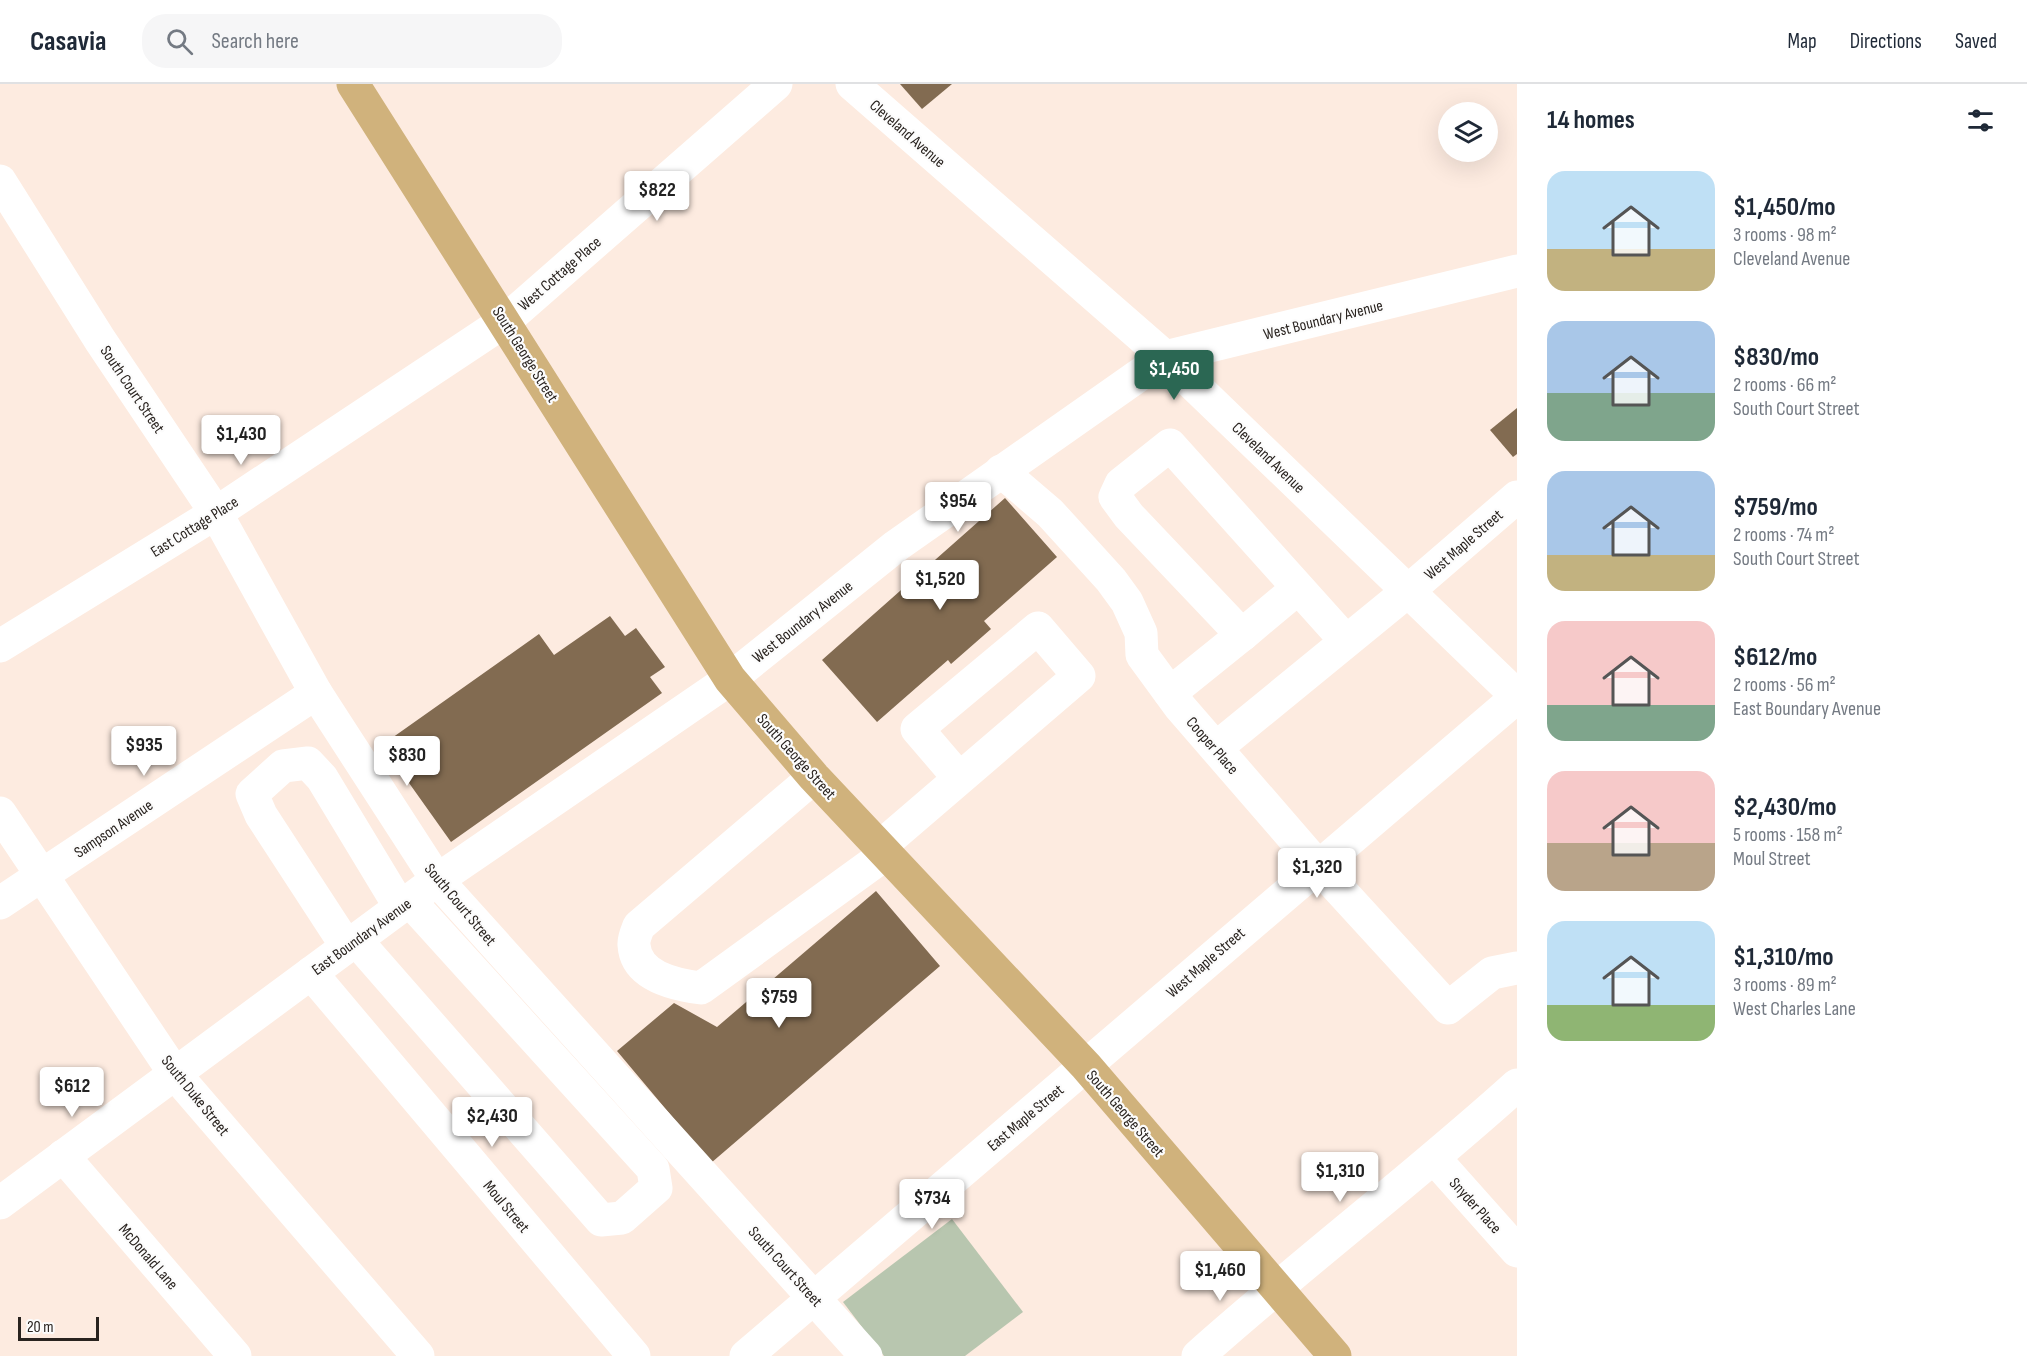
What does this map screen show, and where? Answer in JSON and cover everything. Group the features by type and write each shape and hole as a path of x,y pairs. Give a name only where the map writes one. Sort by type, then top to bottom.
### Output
{"main road":[{"name":"South George Street","path":"353,84 730,679 814,777 1086,1066 1335,1356"}],"street":[{"name":"West Cottage Place","path":"505,321 777,84"},
{"name":"Cleveland Avenue","path":"852,84 1165,357 1517,696"},
{"name":"South Court Street","path":"0,181 100,340 216,513 316,693 437,880 866,1356"},
{"name":"West Boundary Avenue","path":"730,679 896,546 1165,357 1517,271"},
{"name":"East Cottage Place","path":"0,646 216,513 505,321"},
{"path":"1242,635 1129,516 1115,497 1121,484 1170,445 1346,641"},
{"name":"Cooper Place","path":"1001,471 1050,513 1111,579 1127,602 1141,633 1143,655 1170,693 1317,865 1448,1008 1492,973 1517,968"},
{"name":"West Maple Street","path":"1216,748 1408,591 1517,497"},
{"path":"1170,693 1299,588"},
{"path":"814,777 639,926 634,945 643,965 669,984 701,988 884,849 959,778 1079,676 1038,628 917,729 959,778"},
{"name":"East Boundary Avenue","path":"0,1203 437,880 730,679"},
{"name":"Sampson Avenue","path":"0,903 316,693"},
{"name":"West Maple Street","path":"1086,1066 1317,865 1517,696"},
{"path":"308,763 322,778 404,904 653,1169 656,1188 622,1218 601,1220 351,943 261,815 252,794 283,766 308,763"},
{"name":"South Duke Street","path":"0,813 175,1074 418,1356"},
{"name":"Moul Street","path":"311,973 634,1356"},
{"name":"East Maple Street","path":"746,1356 1086,1066"},
{"path":"1198,1356 1276,1287 1435,1159 1517,1085"},
{"name":"McDonald Lane","path":"63,1156 235,1356"},
{"name":"Snyder Place","path":"1435,1159 1517,1251"}],"green space":[{"path":"952,1219 1023,1312 965,1356 884,1356 843,1302"}],"building":[{"path":"900,84 952,84 922,109"},
{"path":"1517,408 1517,454 1513,457 1490,430"},
{"path":"1005,498 1057,557 984,621 991,629 951,664 948,660 877,722 822,660"},
{"path":"610,616 625,636 636,628 665,667 650,677 662,693 451,842 382,745 539,634 554,655"},
{"path":"876,891 940,966 711,1163 617,1051 674,1003 717,1027"}]}
